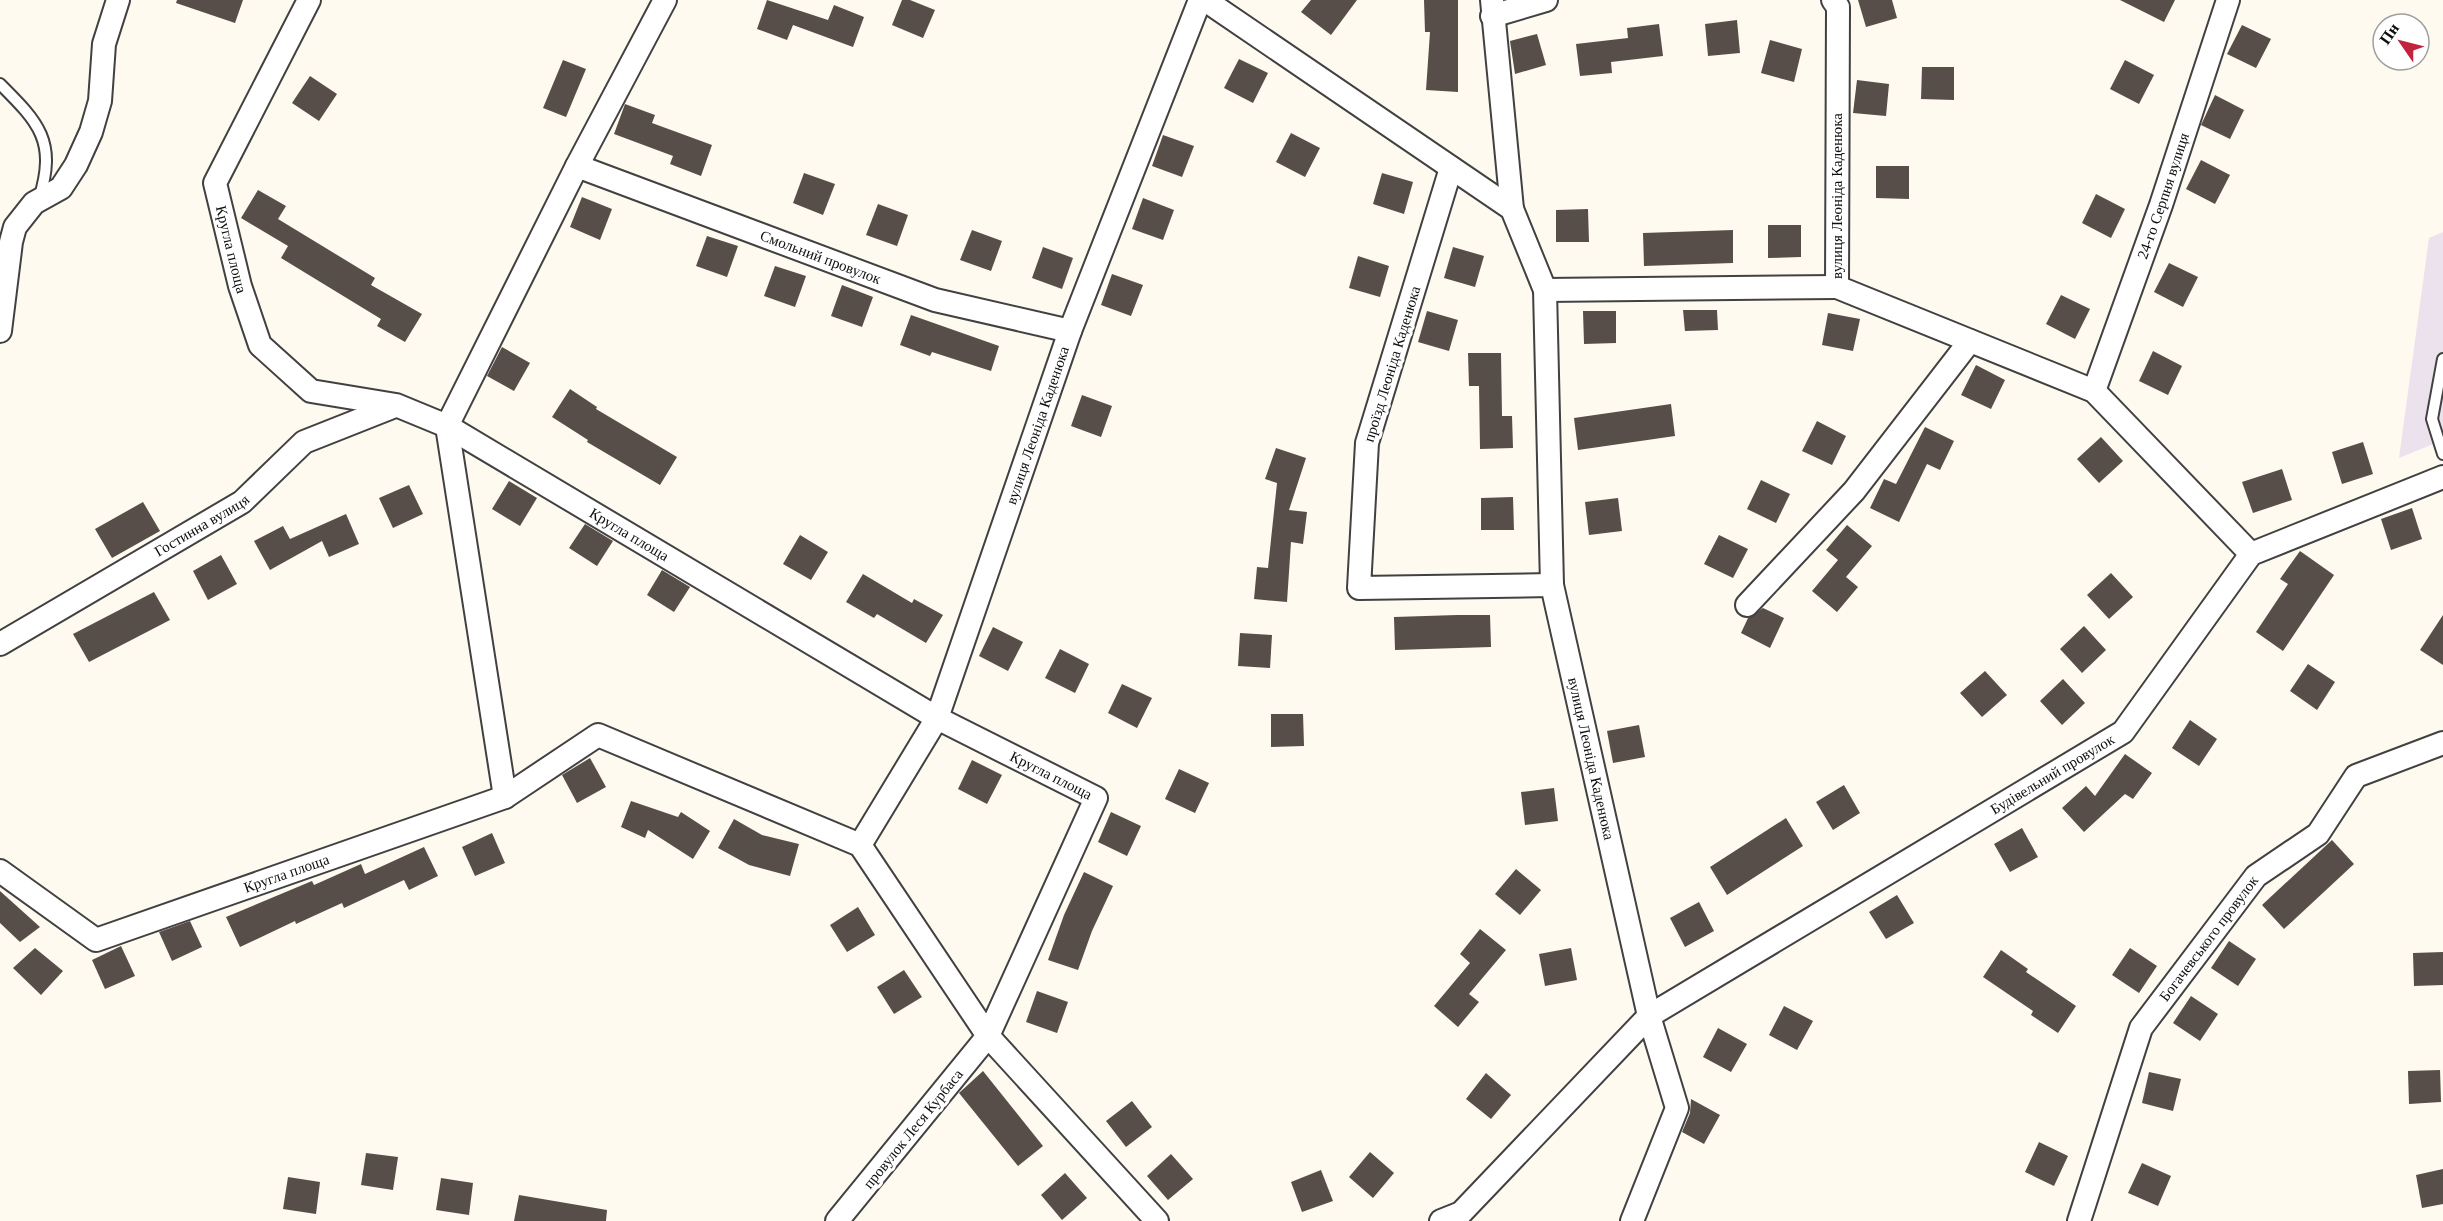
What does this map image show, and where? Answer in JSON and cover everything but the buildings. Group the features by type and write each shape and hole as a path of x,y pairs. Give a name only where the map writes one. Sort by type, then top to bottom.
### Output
{"street":[{"path":"0,331 11,242 23,214 39,199 61,188 76,165 91,132 100,101 104,44 118,0"},
{"name":"Кругла площа","path":"309,0 215,183 240,286 260,345 311,391 396,405 447,426 937,718 1096,798 988,1036"},
{"path":"505,797 447,426 577,166 665,0"},
{"name":"вулиця Леоніда Каденюка","path":"860,845 937,718 1070,331 1200,0"},
{"path":"1205,0 1512,209"},
{"name":"вулиця Леоніда Каденюка","path":"1546,0 1492,8 1512,209 1545,290 1552,585 1649,1016 1677,1108 1632,1221"},
{"name":"вулиця Леоніда Каденюка","path":"1833,0 1838,7 1837,286 2094,391 2251,554"},
{"name":"24-го Серпня вулиця","path":"2094,391 2161,205 2228,0"},
{"name":"Смольний провулок","path":"577,166 935,300 1070,331"},
{"name":"проїзд Леоніда Каденюка","path":"1451,168 1367,443 1359,588 1552,585"},
{"path":"1545,290 1837,286"},
{"path":"1747,605 1854,491 1970,341"},
{"name":"Гостинна вулиця","path":"0,644 242,502 304,442 396,405"},
{"path":"2251,554 2443,477"},
{"name":"Будівельний провулок","path":"1649,1016 2123,732 2251,554"},
{"name":"Кругла площа","path":"0,871 96,940 505,797 598,735 860,845"},
{"name":"Богачевського провулок","path":"2079,1221 2141,1028 2249,885 2256,876 2318,834 2356,776 2443,743"},
{"path":"860,845 988,1036 1157,1221"},
{"path":"1441,1221 1461,1213 1649,1016"},
{"name":"провулок Леся Курбаса","path":"837,1221 988,1036"}],"lane":[{"path":"0,84 28,110 40,130 46,153 46,177 39,199"},
{"path":"2443,359 2432,419 2443,454"}],"shaded area":[{"path":"2443,232 2443,440 2399,458 2429,238"}]}
